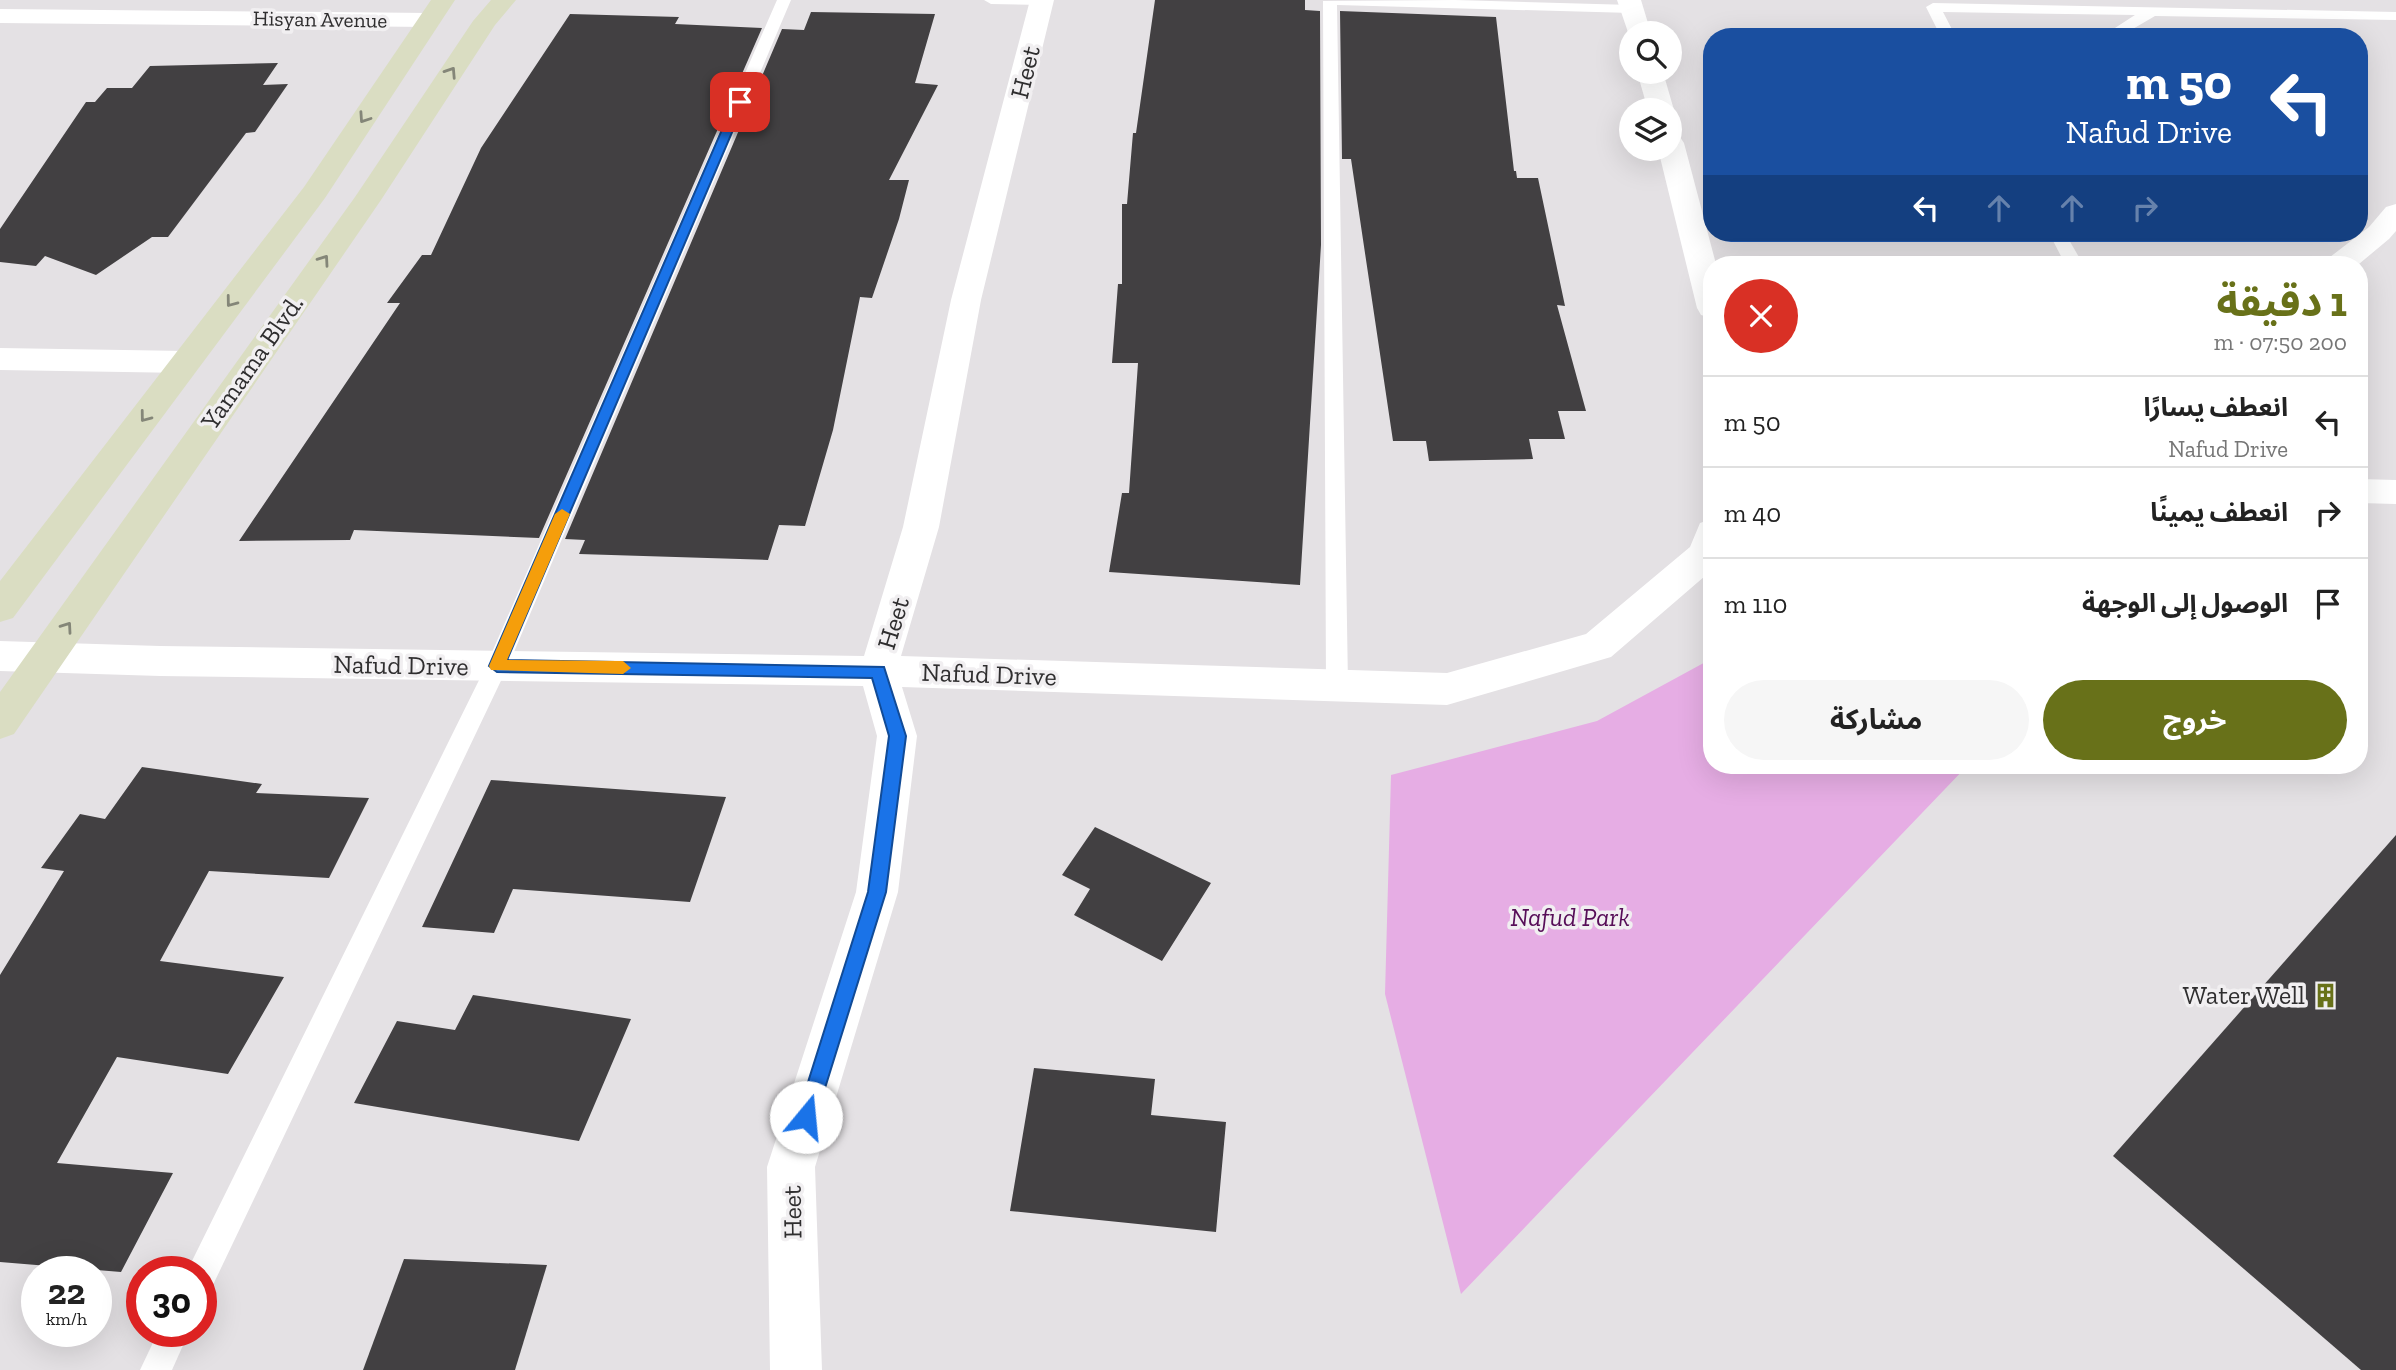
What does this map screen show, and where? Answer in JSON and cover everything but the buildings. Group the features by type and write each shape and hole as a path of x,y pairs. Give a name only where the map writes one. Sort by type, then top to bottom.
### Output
{"main road":[{"name":"Yamama Blvd.","path":"0,723 367,200 485,21 504,0"},
{"name":"Yamama Blvd.","path":"0,608 315,192 436,10"}],"street":[{"name":"Heet","path":"796,1370 791,1167 877,892 897,736 878,671 921,527 966,300 1042,0"},
{"name":"Hisyan Avenue","path":"0,16 436,10"},
{"path":"1675,161 1703,273"},
{"path":"2351,256 2379,233 2396,213"},
{"path":"0,359 186,362"},
{"path":"2368,491 2396,492"},
{"name":"Nafud Drive","path":"0,656 878,671 1447,689 1598,646 1703,557"}],"lane":[{"path":"211,1256 497,666 784,0"},
{"path":"991,0 1042,0"},
{"path":"1337,685 1330,1 1630,5"},
{"path":"1945,28 1933,7 2396,16"},
{"path":"2124,28 2153,11"},
{"path":"156,1370 167,1347"}],"green space":[{"name":"Nafud Park","path":"1703,663 1703,774 1959,774 1461,1294 1385,994 1391,775 1597,721"}],"slow traffic":[{"path":"562,514 497,666 623,668"}],"place":[{"name":"Water Well","path":"2325,995"}],"route":[{"path":"740,102 497,666 878,671 897,736 877,892 806,1117"}]}
